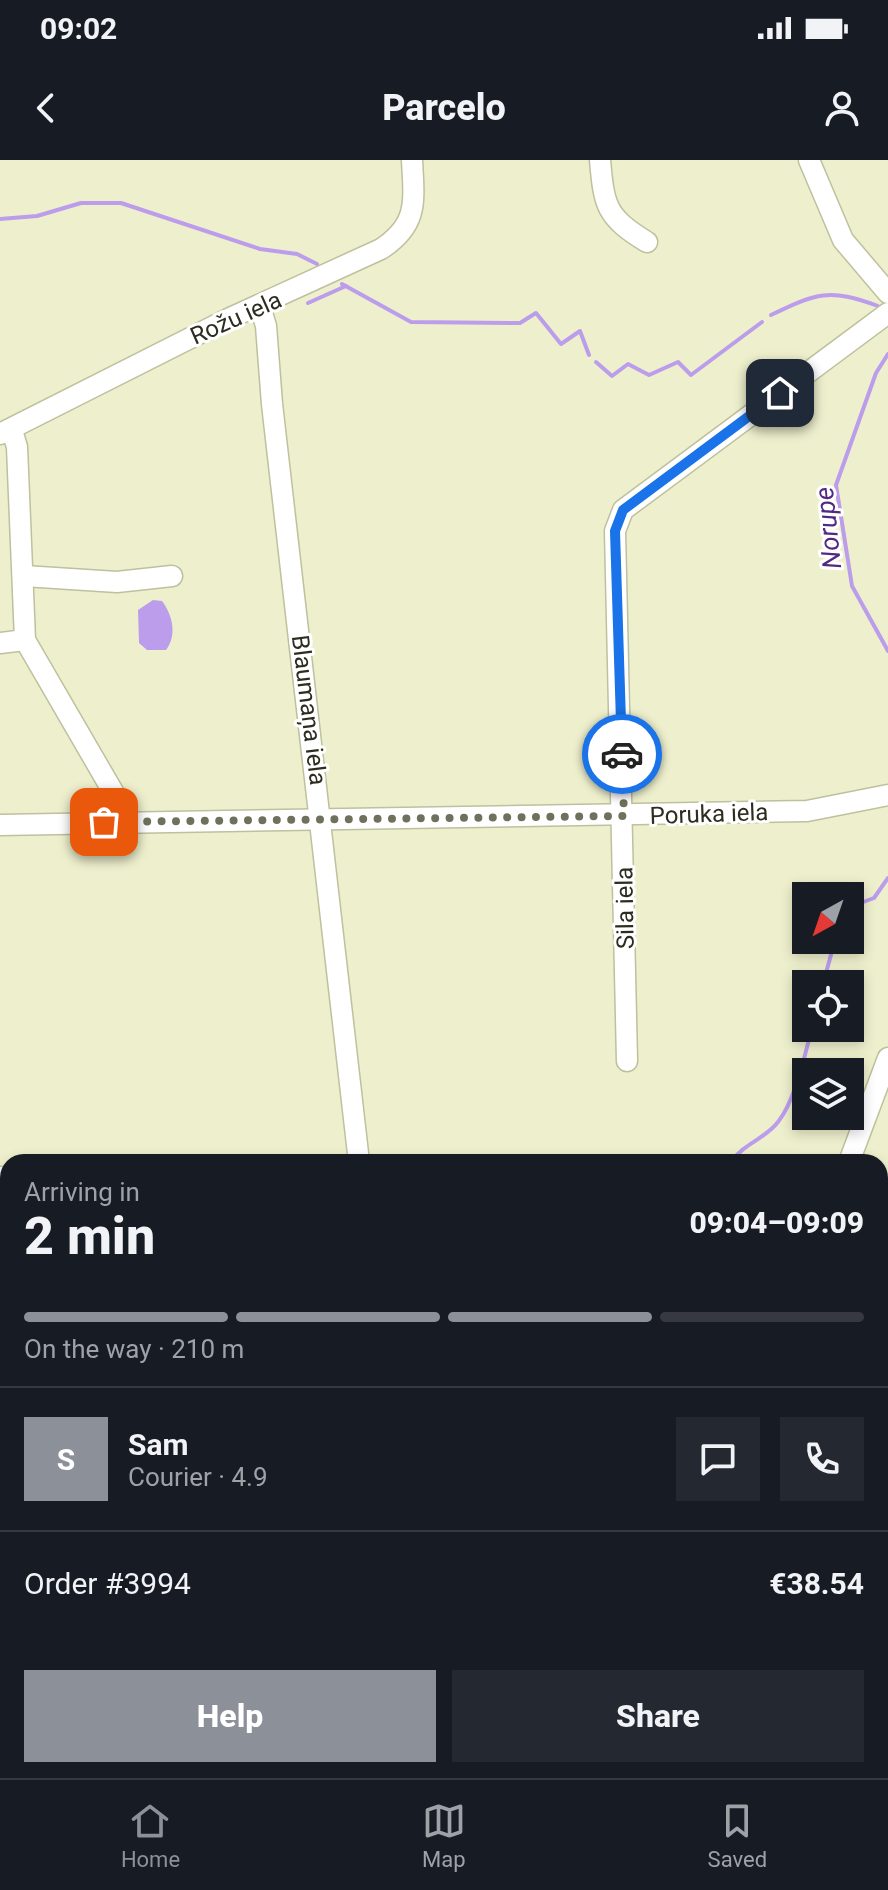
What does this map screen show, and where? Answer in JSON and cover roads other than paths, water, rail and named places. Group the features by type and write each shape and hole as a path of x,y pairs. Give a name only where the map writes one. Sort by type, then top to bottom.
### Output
{"street":[{"name":"Rožu iela","path":"6,432 228,319 392,242 411,218 415,188 412,160"},
{"path":"600,160 603,196 609,213 619,224 647,242"},
{"path":"809,160 843,240 888,293"},
{"name":"Blaumaņa iela","path":"260,306 266,326 275,434 322,820 358,1154"},
{"name":"Sila iela","path":"627,1061 624,816 615,531 623,510 888,313"},
{"path":"6,432 17,447 25,640 130,821"},
{"path":"24,576 117,582 172,576"},
{"path":"0,643 25,640"},
{"name":"Poruka iela","path":"0,825 807,811 888,795"},
{"path":"852,1154 888,1058"}],"waterway":[{"path":"0,219 37,216 81,203 121,203 260,249 297,254 317,264"},
{"path":"342,284 411,322 520,323 536,313 561,344 580,331 589,355"},
{"path":"308,303 346,286"},
{"path":"771,315 823,296 847,297 878,306"},
{"path":"596,362 612,376 628,364 649,375 678,362 691,375 762,322"},
{"name":"Norupe","path":"888,354 876,373 836,485 852,586 888,651"},
{"name":"Norupe","path":"864,902 874,898 888,878"},
{"name":"Norupe","path":"827,970 831,954"},
{"name":"Norupe","path":"739,1154 773,1128 784,1113 799,1077 808,1042"}]}
